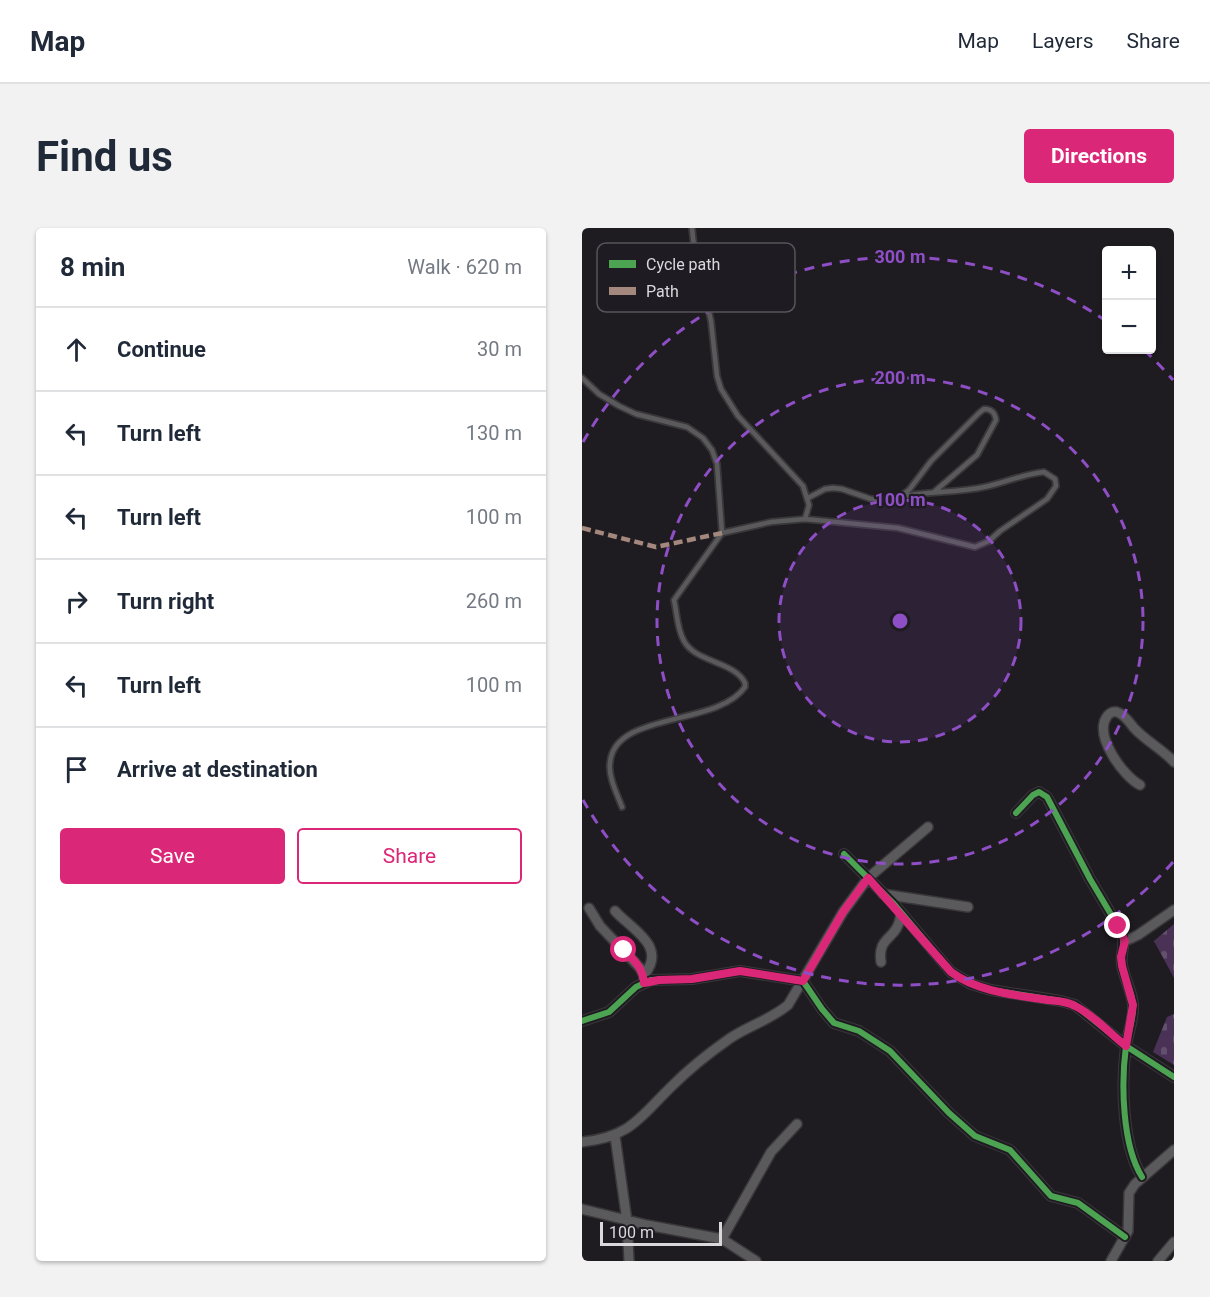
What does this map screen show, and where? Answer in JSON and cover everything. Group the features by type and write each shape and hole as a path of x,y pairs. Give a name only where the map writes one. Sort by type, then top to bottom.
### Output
{"street":[{"path":"1140,785 1133,781 1116,760 1106,742 1102,730 1106,716 1111,712 1117,712 1174,762"},
{"path":"1016,813 1033,795 1039,792 1047,797 1125,941 1121,957 1122,966 1133,1005 1126,1046 1127,1141 1132,1158 1142,1177"},
{"path":"582,1142 615,1136 640,1120 675,1083 729,1039 779,1013 788,1005 843,912 868,878 928,827"},
{"path":"844,854 901,913 951,972 971,984 991,990 1075,1005 1126,1046 1174,1077"},
{"path":"883,894 968,907"},
{"path":"589,908 600,926 634,960 644,979"},
{"path":"1125,941 1138,935 1174,910"},
{"path":"582,1021 609,1012 644,979 651,964 648,944 643,934 623,920 615,911"},
{"path":"880,962 881,945 897,930 901,913"},
{"path":"644,979 692,979 740,971 803,981 834,1023 859,1031 890,1051 949,1113 975,1136 1010,1150 1051,1196 1078,1203 1125,1237"},
{"path":"722,1239 771,1152 797,1124"},
{"path":"615,1136 627,1221 629,1261"},
{"path":"1111,1261 1128,1231 1129,1193 1142,1177 1174,1150"},
{"path":"582,1209 627,1221 722,1239 756,1261"},
{"path":"1158,1261 1174,1242"}],"lane":[{"path":"692,228 694,243"},
{"path":"709,312 717,376 721,389 738,416 798,478 808,498 809,513 805,519"},
{"path":"582,378 599,394 636,414 687,427 703,438 712,450 717,464 722,532 674,600 681,634 688,647 737,674 743,679 746,687 735,698 698,715 646,725 619,743 610,763 622,807"},
{"path":"899,497 909,490 931,461 979,413 984,409 992,411 996,420 977,455 934,492"},
{"path":"722,532 771,522 805,519 898,528 975,547 989,541 1047,499 1056,486 1055,479 1044,472 1031,473 983,488 934,492 891,499 871,499 833,488 825,489 808,498"}],"green space":[{"path":"1174,924 1174,978 1154,941"},
{"path":"1174,1014 1174,1065 1153,1052 1167,1017"}],"marked path":[{"path":"582,528 656,547 722,533"}],"cycle path":[{"path":"1016,813 1033,795 1039,792 1047,797 1090,879 1122,933 1122,965 1133,1005 1124,1061 1125,1113 1130,1148 1142,1177"},
{"path":"844,854 893,903 951,972 971,984 991,990 1075,1005 1126,1046 1174,1077"},
{"path":"582,1021 609,1012 636,987 651,980 692,979 740,971 803,981 834,1023 859,1031 890,1051 949,1113 975,1136 1010,1150 1051,1196 1078,1203 1125,1237"}],"route":[{"path":"624,950 640,968 644,975 644,983 692,979 740,971 803,981 843,912 868,878 951,972 960,978 991,990 1075,1005 1126,1046 1133,1016 1133,1005 1122,966 1121,957 1125,941 1118,926"}]}
